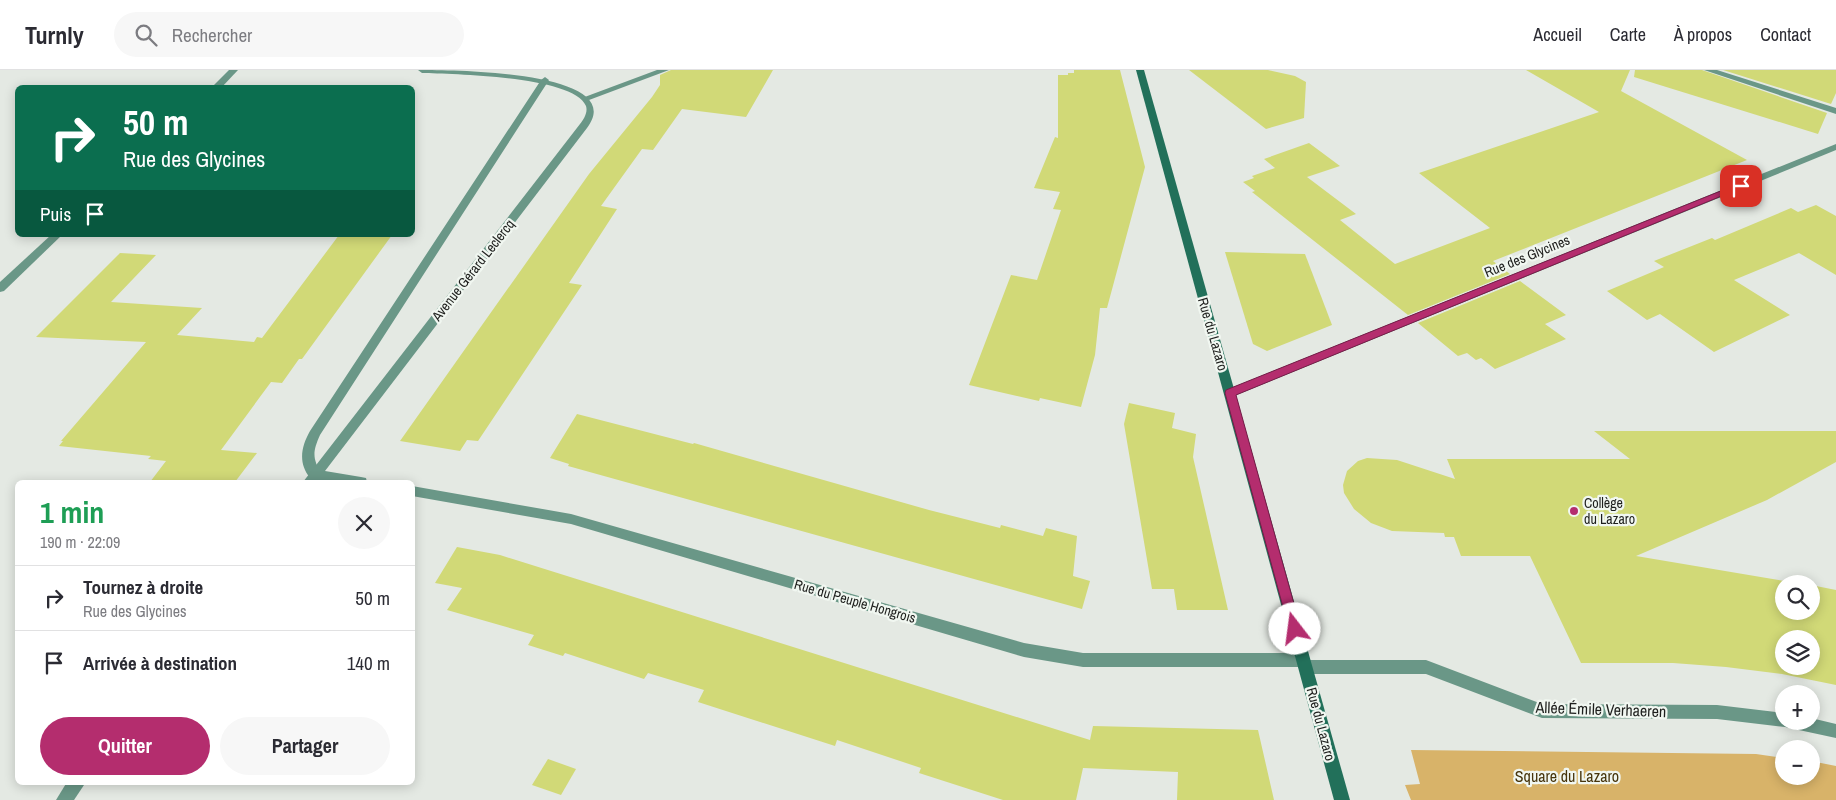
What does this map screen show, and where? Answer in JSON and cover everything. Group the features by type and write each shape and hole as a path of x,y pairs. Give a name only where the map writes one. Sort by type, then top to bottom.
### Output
{"street":[{"path":"218,85 234,70"},
{"path":"422,70 544,80 576,90 586,98 665,70"},
{"name":"Rue du Lazaro","path":"1140,70 1342,800"},
{"path":"1708,70 1836,111"},
{"path":"336,480 312,478 308,456 314,434 544,80"},
{"name":"Avenue Gérard Leclercq","path":"312,478 579,132 590,114 589,103 586,98"},
{"name":"Rue des Glycines","path":"1230,393 1836,147"},
{"path":"0,288 54,237"},
{"name":"Rue du Peuple Hongrois","path":"415,492 571,520 1024,650 1083,660 1304,664"},
{"name":"Allée Émile Verhaeren","path":"1304,664 1426,667 1462,679 1504,698 1542,711 1718,712 1775,719"},
{"path":"1820,728 1836,731"},
{"path":"64,800 76,785"}],"green space":[{"name":"Square du Lazaro","path":"1411,750 1756,754 1775,757 1775,785 1820,785 1820,763 1836,766 1836,800 1411,800 1405,785 1420,784"}],"building":[{"path":"671,70 773,70 746,117 682,109 653,150 642,149 601,206 617,209 569,283 582,285 478,441 467,440 460,451 400,441 589,174 652,97 660,85 660,75"},
{"path":"1074,70 1120,70 1145,167 1107,308 1100,308 1095,355 1081,407 1040,398 1039,401 969,385 1011,275 1037,280 1061,210 1053,209 1060,192 1034,188 1055,137 1058,138 1058,75 1068,75 1068,73 1074,73"},
{"path":"1189,70 1268,70 1295,76 1306,82 1304,118 1266,129"},
{"path":"1526,70 1630,70 1621,91 1747,160 1493,261 1510,274 1408,315 1252,192 1255,191 1243,182 1254,178 1252,176 1275,168 1264,159 1309,143 1340,166 1307,177 1356,214 1340,220 1395,264 1490,228 1419,173 1599,112"},
{"path":"1635,70 1702,70 1827,113 1818,134 1634,77"},
{"path":"1723,70 1836,70 1836,93 1831,104"},
{"path":"1816,205 1836,216 1836,275 1799,253 1734,280 1790,315 1714,352 1660,314 1647,320 1607,291 1664,267 1654,261 1712,238 1715,240 1791,208 1798,212"},
{"path":"338,237 391,237 302,359 299,359 282,383 271,382 221,450 257,453 237,480 152,480 166,461 148,459 151,456 59,446 63,441 61,441 146,342 36,337 120,253 156,255 111,302 202,308 177,335 254,342 257,337 262,338"},
{"path":"1225,252 1305,254 1332,325 1267,351 1253,344"},
{"path":"1520,281 1566,315 1545,324 1566,339 1495,369 1481,358 1476,360 1467,353 1458,356 1418,323"},
{"path":"1129,403 1175,413 1172,428 1196,434 1193,457 1228,610 1177,610 1174,589 1152,589 1124,424"},
{"path":"577,414 694,443 929,510 1000,528 1001,525 1043,536 1046,528 1077,536 1073,576 1090,581 1082,609 568,466 569,464 550,458"},
{"path":"1594,431 1836,431 1836,462 1767,500 1636,556 1775,579 1775,620 1820,620 1820,587 1836,590 1836,685 1787,675 1820,675 1820,630 1775,630 1775,673 1673,663 1581,663 1530,556 1461,556 1454,537 1445,537 1444,533 1392,531 1371,523 1354,509 1344,493 1343,485 1347,471 1358,461 1367,458 1397,460 1455,479 1447,459 1630,459"},
{"path":"457,547 500,555 1090,740 1093,726 1258,730 1274,800 1177,800 1178,772 1083,768 1076,800 1003,800 919,773 921,768 837,740 835,746 698,702 704,690 648,673 644,679 565,653 563,656 528,645 534,635 447,610 462,588 435,583"},
{"path":"548,759 576,769 561,795 532,785"}],"place":[{"name":"Collège du Lazaro","path":"1574,511"}],"route":[{"path":"1295,629 1230,393 1741,186"}]}
